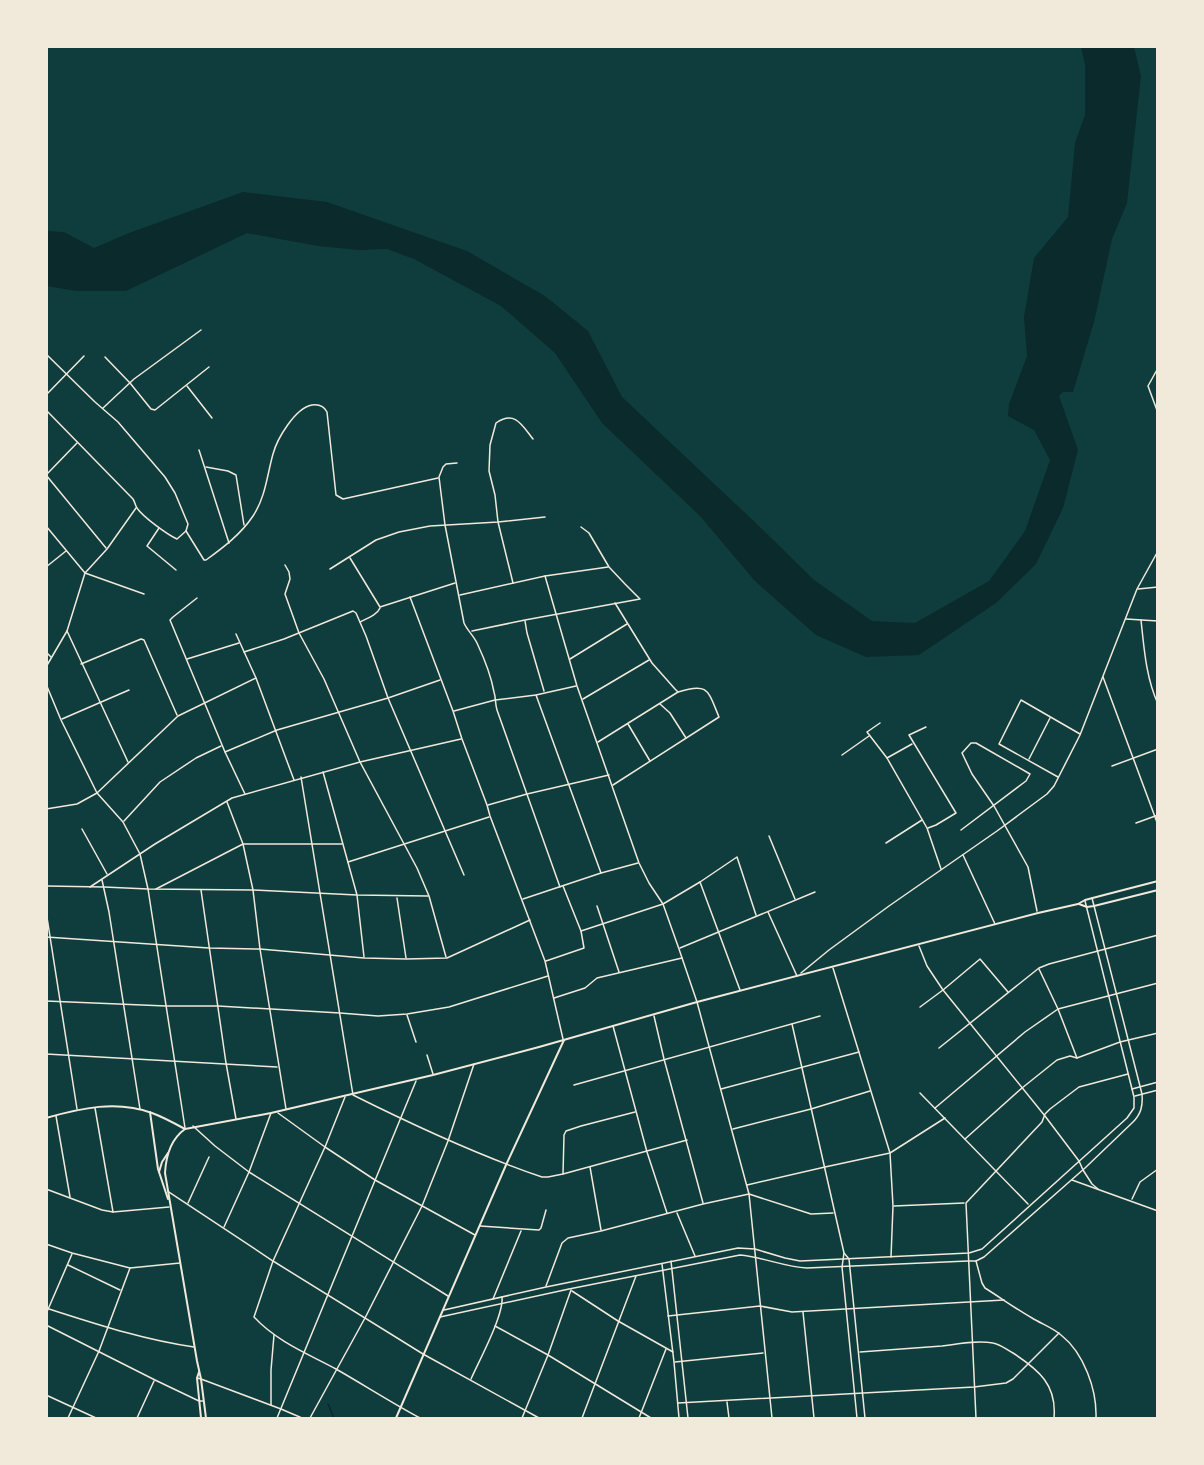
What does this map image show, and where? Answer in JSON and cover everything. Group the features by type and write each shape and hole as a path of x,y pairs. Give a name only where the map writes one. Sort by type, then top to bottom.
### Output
{"main road":[{"path":"159,1173 162,1162 174,1140 185,1129 193,1126 276,1112 433,1075 697,1002 1078,904 1085,900 1158,881"},
{"path":"1078,904 1087,907 1094,906 1158,891"},
{"path":"396,1419 506,1165 564,1040"},
{"path":"46,1118 94,1107 123,1106 150,1112 185,1129"},
{"path":"150,1112 159,1173 168,1198"},
{"path":"168,1153 165,1168 167,1191 199,1372 201,1419"},
{"path":"199,1378 206,1419"}],"street":[{"path":"102,409 130,383 201,330"},
{"path":"46,354 94,402 118,422 165,477 175,493 188,524 186,531 177,539 159,528 137,508 133,499 46,410"},
{"path":"46,395 84,356"},
{"path":"105,357 151,409 155,410 209,367"},
{"path":"1157,412 1148,386 1158,368"},
{"path":"186,386 212,418"},
{"path":"186,531 204,560 229,544 253,516 263,497 274,452 291,420 310,405 324,407 327,412 338,497 343,499 439,477"},
{"path":"513,582 498,522 489,471 490,445 496,423 508,417 516,419 533,439"},
{"path":"78,442 47,474 107,549"},
{"path":"199,450 229,544"},
{"path":"457,463 443,466 439,477 464,623 478,644 492,682 497,710 527,794 581,931 584,948 545,961"},
{"path":"205,467 228,471 236,475 244,527"},
{"path":"46,667 67,631 85,573 107,549 137,508"},
{"path":"330,569 376,540 399,532 430,526 546,517"},
{"path":"46,526 85,573 144,594"},
{"path":"471,632 639,600 640,598 609,567 589,533 581,527"},
{"path":"159,528 147,546 176,570"},
{"path":"46,567 67,551"},
{"path":"768,912 799,975 829,950 1047,794 1059,778 1080,735 1137,589 1158,551"},
{"path":"349,558 380,607"},
{"path":"285,565 290,579 285,594 299,633 324,679 360,762 405,844 429,896 447,958"},
{"path":"458,595 545,576 609,567"},
{"path":"545,576 569,660 639,862 663,904 697,1002 732,1129 749,1194 772,1419"},
{"path":"360,622 379,611 380,607 456,583"},
{"path":"1137,589 1158,587"},
{"path":"410,597 545,961 564,1040"},
{"path":"197,598 170,620 245,794"},
{"path":"615,603 650,660 678,692"},
{"path":"244,652 353,611 366,636 388,698 464,875"},
{"path":"1125,619 1158,621"},
{"path":"525,620 544,693"},
{"path":"1142,620 1151,689 1158,704"},
{"path":"569,660 628,624"},
{"path":"67,631 99,704 129,763"},
{"path":"236,634 277,730 294,780"},
{"path":"81,664 141,639 144,640 178,716"},
{"path":"187,659 240,643"},
{"path":"46,652 52,658"},
{"path":"583,700 650,660"},
{"path":"1103,676 1158,825"},
{"path":"46,809 77,804 97,794 178,716 256,678"},
{"path":"225,752 277,730 388,698 441,679"},
{"path":"46,684 97,794 123,822 140,854 148,889 185,1129"},
{"path":"453,711 495,700 536,695 578,686"},
{"path":"597,742 678,692 699,687 705,689 711,697 719,717 613,785"},
{"path":"61,720 129,690"},
{"path":"536,695 601,873"},
{"path":"1059,778 999,744 1021,700 1080,735"},
{"path":"659,704 670,713 687,739"},
{"path":"1028,760 1051,717"},
{"path":"628,723 650,760"},
{"path":"880,723 867,732 887,758 927,828 941,870"},
{"path":"926,727 909,735 956,813 927,828"},
{"path":"842,755 869,735"},
{"path":"90,887 226,801 302,777 462,739"},
{"path":"887,758 914,743"},
{"path":"961,830 994,806 1026,781 1030,774 976,743 971,744 962,753 972,774 994,806 1005,825 1029,871 1038,913"},
{"path":"123,822 160,782 196,758 223,746"},
{"path":"1112,766 1158,749"},
{"path":"323,772 357,896 364,958"},
{"path":"487,805 610,775"},
{"path":"302,777 353,1095 448,1141 542,1177 563,1174 687,1140"},
{"path":"226,801 243,844 253,890 260,949 286,1109"},
{"path":"1136,823 1158,815"},
{"path":"347,862 490,816"},
{"path":"885,843 922,820"},
{"path":"82,829 108,874"},
{"path":"769,836 795,900"},
{"path":"156,889 243,844 342,844"},
{"path":"963,855 995,924"},
{"path":"581,931 663,904 737,857 757,916"},
{"path":"522,899 639,862"},
{"path":"102,879 140,1110"},
{"path":"700,882 740,991"},
{"path":"46,886 253,890 357,896 429,896"},
{"path":"201,889 236,1119"},
{"path":"679,949 814,892"},
{"path":"397,896 406,959"},
{"path":"439,1317 740,1255 754,1256 796,1268 976,1261 992,1251 1137,1119 1142,1108 1142,1095 1092,898"},
{"path":"442,1311 546,1287 738,1248 754,1249 794,1260 969,1253 982,1249 1129,1116 1134,1108 1134,1096 1085,900"},
{"path":"597,906 620,973"},
{"path":"46,911 77,1110"},
{"path":"46,937 209,948 260,949 364,958 447,958 530,920"},
{"path":"939,1048 1039,968 1158,935"},
{"path":"919,945 927,966 943,990 1044,1116 1079,1161 1092,1184 1098,1189"},
{"path":"553,998 585,988 597,978 682,958"},
{"path":"920,1006 980,959 1008,992"},
{"path":"833,967 890,1153 893,1206 891,1257"},
{"path":"1039,968 1077,1058"},
{"path":"46,1001 218,1006 378,1016 449,1007 548,976"},
{"path":"935,1108 996,1055 1058,1010 1158,983"},
{"path":"407,1014 416,1041"},
{"path":"654,1015 703,1204"},
{"path":"574,1085 820,1016"},
{"path":"792,1023 844,1253 842,1267 857,1419"},
{"path":"613,1026 647,1152 667,1214"},
{"path":"965,1139 1057,1060 1070,1056 1077,1058 1120,1042 1158,1033"},
{"path":"720,1090 859,1052"},
{"path":"46,1054 278,1067"},
{"path":"427,1055 433,1075"},
{"path":"310,1419 422,1206 448,1141 474,1064"},
{"path":"893,1206 966,1203 1041,1122 1050,1109 1079,1087 1128,1074"},
{"path":"277,1419 417,1079"},
{"path":"1132,1089 1158,1082"},
{"path":"1134,1096 1158,1090"},
{"path":"732,1129 871,1091"},
{"path":"920,1093 1030,1205"},
{"path":"345,1096 325,1147 273,1261 254,1316 274,1334 420,1419"},
{"path":"94,1107 113,1212"},
{"path":"276,1112 375,1180 476,1235"},
{"path":"563,1174 566,1131 636,1112"},
{"path":"224,1228 249,1172 271,1113"},
{"path":"56,1115 69,1197"},
{"path":"747,1185 890,1153 945,1118"},
{"path":"193,1126 249,1172 448,1296"},
{"path":"188,1204 209,1157"},
{"path":"590,1167 601,1231"},
{"path":"1131,1201 1143,1179 1158,1169"},
{"path":"1071,1180 1158,1211"},
{"path":"46,1189 113,1212 170,1207"},
{"path":"167,1191 273,1261 423,1354 539,1419"},
{"path":"546,1287 564,1240 703,1204 749,1194 811,1214 835,1213"},
{"path":"966,1203 976,1419"},
{"path":"479,1226 538,1230 541,1228 546,1210"},
{"path":"676,1212 695,1257"},
{"path":"493,1299 522,1230"},
{"path":"46,1244 130,1268 181,1263"},
{"path":"46,1314 72,1253"},
{"path":"844,1253 849,1259 850,1266 865,1419"},
{"path":"670,1261 688,1419"},
{"path":"976,1261 981,1283 985,1288 1059,1333 1072,1346 1090,1379 1096,1400 1096,1419"},
{"path":"662,1263 679,1419"},
{"path":"68,1265 121,1291"},
{"path":"68,1419 109,1328 130,1268"},
{"path":"582,1419 637,1275"},
{"path":"570,1289 618,1321 672,1352"},
{"path":"522,1419 548,1355 570,1289"},
{"path":"471,1380 495,1326 502,1297"},
{"path":"668,1316 760,1306 803,1312 1004,1300"},
{"path":"49,1309 109,1328 176,1345 195,1347"},
{"path":"803,1312 814,1419"},
{"path":"46,1325 155,1380 199,1401 204,1401"},
{"path":"495,1326 548,1355 651,1419"},
{"path":"678,1403 974,1387 1006,1383 1014,1379 1059,1333"},
{"path":"271,1405 274,1334"},
{"path":"859,1352 993,1343 1029,1363 1049,1385 1055,1403 1054,1419"},
{"path":"639,1419 666,1349"},
{"path":"674,1362 764,1353"},
{"path":"199,1378 281,1408 302,1419"},
{"path":"137,1419 155,1380"},
{"path":"46,1395 96,1419"},
{"path":"727,1401 729,1419"}],"water":[{"path":"1081,47 1134,47 1141,76 1127,203 1112,239 1094,322 1073,392 1063,392 1059,396 1078,450 1063,508 1036,564 996,603 919,655 866,657 816,635 755,581 700,516 602,423 555,353 501,306 414,259 387,249 359,250 318,246 247,233 126,291 76,291 47,286 47,231 64,232 94,248 243,192 327,202 467,251 545,296 588,331 622,397 814,580 872,621 915,623 989,581 1025,531 1050,460 1034,430 1008,416 1009,404 1027,356 1024,317 1034,258 1068,217 1075,143 1085,115 1085,65"}],"waterway":[{"path":"328,1404 334,1418"}]}
